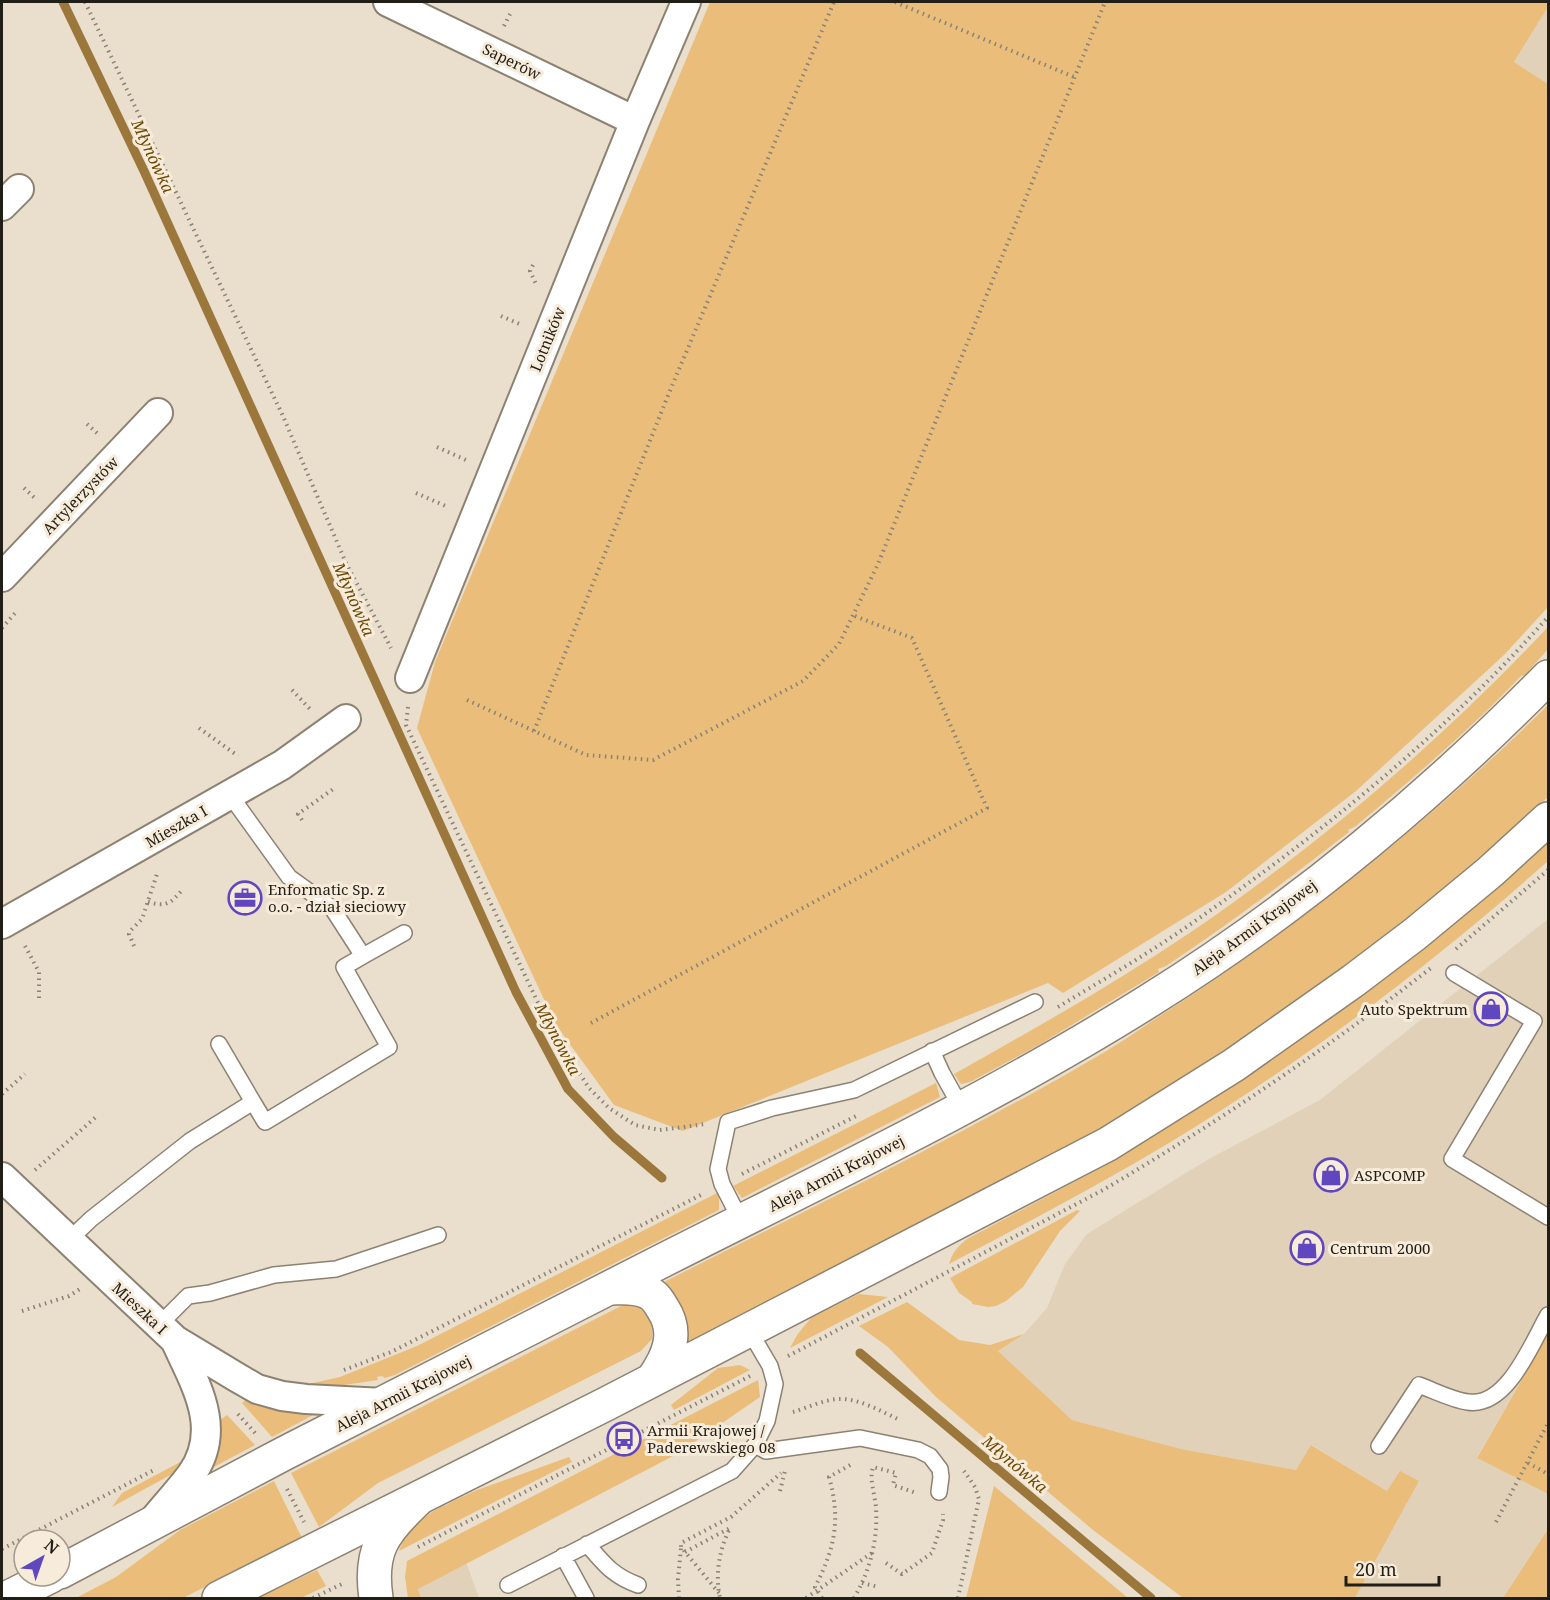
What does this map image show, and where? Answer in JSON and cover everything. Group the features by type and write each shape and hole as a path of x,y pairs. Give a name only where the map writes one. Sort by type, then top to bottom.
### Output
{"main road":[{"name":"Aleja Armii Krajowej","path":"72,1566 384,1403 962,1108 1067,1050 1149,1001 1268,920 1430,789 1548,677"},
{"path":"219,1599 749,1330 1108,1144 1290,1028 1362,975 1490,872 1548,819"},
{"path":"609,1288 635,1288 649,1292 657,1299 666,1314 672,1334 669,1352 652,1379"},
{"path":"376,1599 374,1569 383,1539 392,1523 422,1496"},
{"path":"7,1599 28,1588"}],"street":[{"name":"Saperów","path":"388,2 635,121"},
{"name":"Lotników","path":"410,678 635,121 686,2"},
{"name":"Artylerzystów","path":"2,577 158,412"},
{"name":"Mieszka I","path":"2,924 282,765 346,720"},
{"name":"Mieszka I","path":"15,1176 69,1240 167,1333 257,1389 306,1400 384,1403"},
{"name":"Mieszka I","path":"151,1524 193,1473 206,1438 207,1422 200,1392 167,1333"}],"lane":[{"path":"230,795 289,877 332,908 363,956"},
{"path":"219,1044 265,1122 389,1047 344,967 404,933"},
{"path":"1454,973 1534,1021 1452,1159 1548,1217"},
{"path":"741,1221 722,1184 718,1169 728,1122 772,1108 854,1090 1035,1002"},
{"path":"932,1051 962,1108"},
{"path":"69,1240 91,1219 190,1141 253,1102"},
{"path":"167,1333 188,1296 210,1293 274,1275 336,1269 438,1235"},
{"path":"1379,1446 1419,1385 1468,1402 1484,1401 1497,1395 1510,1381 1548,1315"},
{"path":"508,1585 732,1471 755,1445 766,1421 776,1384 770,1366 749,1330"},
{"path":"755,1445 766,1451 860,1438 918,1450 930,1456 940,1469 939,1492"},
{"path":"587,1544 609,1570 624,1580 638,1585"},
{"path":"563,1556 586,1599"}],"path":[{"path":"86,2 277,404 346,563 384,638 410,678 406,725 550,1028 589,1088 609,1108 635,1125 660,1130 728,1122"},
{"path":"534,731 669,393 834,2"},
{"path":"895,2 1074,77"},
{"path":"467,700 585,755 653,760 803,681 839,644 878,564 1105,2"},
{"path":"501,316 529,329"},
{"path":"437,447 473,463"},
{"path":"416,493 453,510"},
{"path":"2,628 16,612"},
{"path":"591,1023 987,808 912,638 852,615"},
{"path":"199,728 243,759 255,781"},
{"path":"302,820 298,814 336,787"},
{"path":"134,946 129,934 142,919 158,870"},
{"path":"148,902 159,905 169,904 183,889"},
{"path":"24,945 39,972 39,1002"},
{"path":"2,1094 25,1074"},
{"path":"15,1176 96,1117"},
{"path":"22,1311 77,1293 99,1269"},
{"path":"203,1404 219,1395 263,1441 339,1586 314,1599"},
{"path":"1496,1522 1548,1423"},
{"path":"822,1599 815,1587 827,1563 835,1533 836,1503 829,1477 857,1462"},
{"path":"1528,1463 1548,1474"},
{"path":"865,1464 896,1473 893,1485 923,1495"},
{"path":"2,1549 160,1467"},
{"path":"854,1599 873,1552 876,1511 870,1476 873,1467"},
{"path":"679,1599 681,1543 731,1517 786,1469"},
{"path":"886,1563 902,1574 932,1553 943,1520 943,1511"},
{"path":"413,1550 479,1516"},
{"path":"685,1552 730,1528 718,1562 719,1596"},
{"path":"681,1547 719,1596"},
{"path":"806,1599 873,1552"},
{"path":"862,1583 879,1587"}],"shaded area":[{"path":"710,2 1548,2 1548,7 1514,62 1548,84 1548,607 1504,655 1356,791 1226,892 1063,993 1048,983 683,1131 614,1105 556,1025 417,728 435,662"},
{"path":"1548,7 1548,84 1514,62"},
{"path":"1548,627 1548,649 1525,675 1521,676 1462,734 1420,771 1326,850 1213,934 1158,969 1159,972 1037,1046 970,1082 961,1084 954,1074 1133,970 1191,932 1286,863 1378,789 1422,750"},
{"path":"1548,705 1548,797 1406,919 1307,995 1204,1065 1099,1130 686,1345 662,1283 940,1143 1049,1084 1122,1041 1257,950 1358,873 1455,792"},
{"path":"1548,842 1548,861 1503,900 1365,1011 1269,1079 1169,1143 949,1264 956,1250 967,1239 1108,1164 1269,1062 1404,963 1486,898"},
{"path":"1548,919 1548,1334 1477,1457 1548,1494 1548,1529 1503,1598 1355,1598 1407,1503 1312,1445 1296,1470 1181,1449 1072,1420 998,1351 1024,1334 1047,1308 1065,1264 1087,1234 1207,1160 1320,1100"},
{"path":"936,1083 940,1097 742,1198 733,1186"},
{"path":"719,1192 719,1210 395,1375 331,1387 304,1385 340,1377 417,1346"},
{"path":"1077,1210 1080,1211 1060,1231 1023,1287 1006,1301 988,1307 972,1304 959,1293 950,1278"},
{"path":"859,1294 888,1297 790,1348 811,1318"},
{"path":"907,1302 959,1340 990,1345 1024,1334 998,1351 1072,1420 1181,1449 1296,1470 1311,1445 1387,1491 1400,1471 1419,1481 1355,1598 1183,1598 1093,1530 936,1397 888,1347 859,1326"},
{"path":"625,1304 643,1310 650,1320 652,1339 641,1351 378,1483 319,1527 291,1473"},
{"path":"1548,1334 1548,1494 1477,1458"},
{"path":"740,1365 750,1370 674,1410 671,1405 718,1368"},
{"path":"758,1380 760,1397 677,1454 418,1589 421,1598 408,1598 405,1577 407,1561"},
{"path":"251,1395 317,1413 272,1437 242,1403"},
{"path":"227,1415 255,1445 212,1468 216,1423"},
{"path":"569,1457 572,1462 399,1551 411,1529 444,1505 477,1490"},
{"path":"186,1459 174,1473 112,1507 122,1493"},
{"path":"274,1481 302,1538 183,1598 76,1598 116,1577 180,1530"},
{"path":"994,1486 1128,1598 966,1598"},
{"path":"1548,1529 1548,1598 1503,1598"},
{"path":"466,1562 479,1598 421,1598 418,1589"},
{"path":"317,1570 326,1586 301,1598 257,1598"}],"waterway":[{"name":"Młynówka","path":"63,2 144,171 516,992 568,1089 614,1137 662,1178"},
{"name":"Młynówka","path":"860,1353 1151,1598"}],"place":[{"name":"Enformatic Sp. z o.o. - dział sieciowy","path":"245,898"},
{"name":"Auto Spektrum","path":"1491,1009"},
{"name":"ASPCOMP","path":"1331,1175"},
{"name":"Centrum 2000","path":"1307,1248"},
{"name":"Armii Krajowej / Paderewskiego 08","path":"624,1439"}]}
